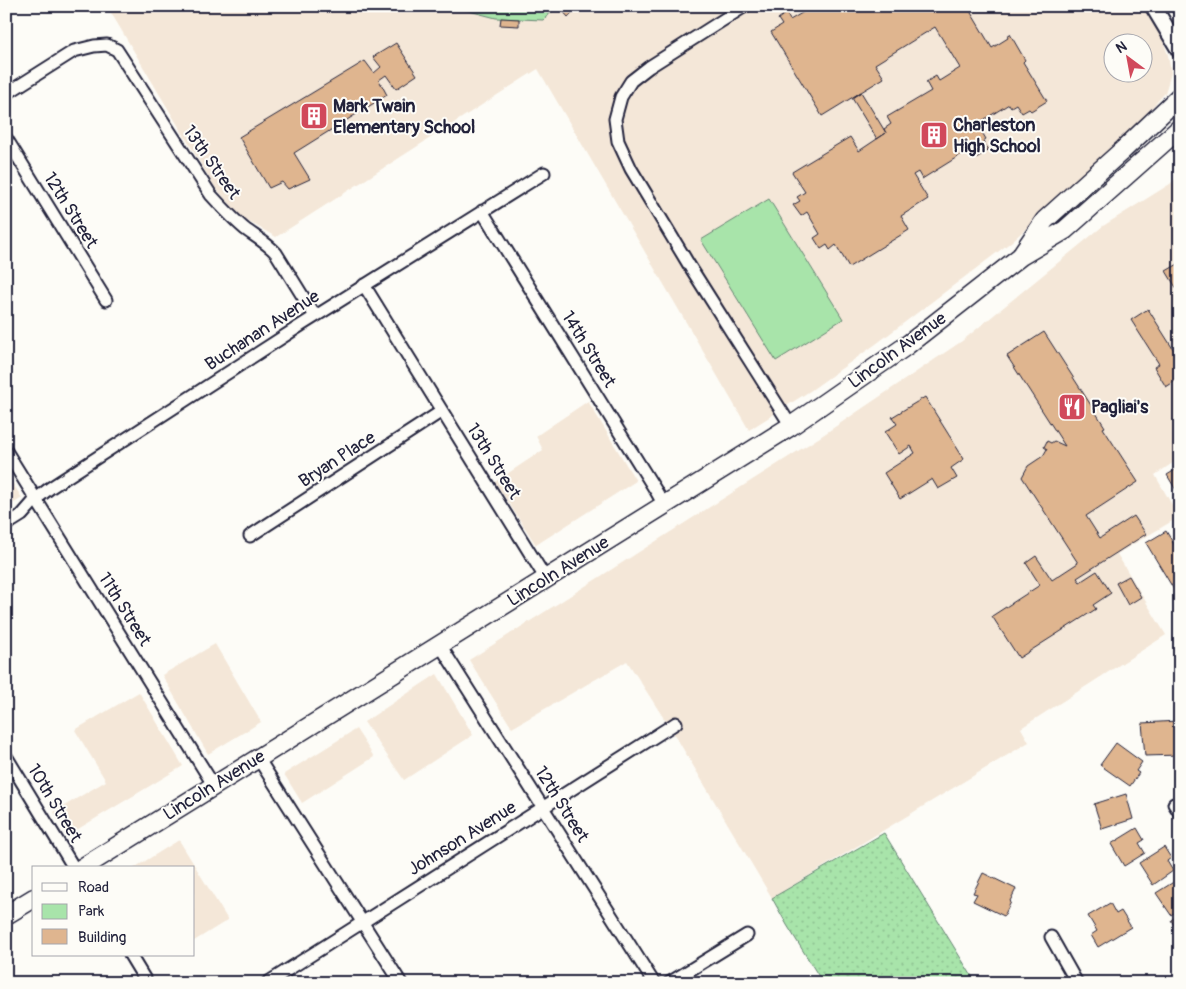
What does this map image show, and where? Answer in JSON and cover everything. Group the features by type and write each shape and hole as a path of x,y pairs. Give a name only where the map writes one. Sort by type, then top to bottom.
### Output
{"main road":[{"path":"1153,6 1180,50"},
{"name":"Lincoln Avenue","path":"1021,256 1045,220 1180,96"},
{"name":"Lincoln Avenue","path":"85,866 791,426 906,346 1021,256 1065,230 1180,128"},
{"path":"6,915 32,899"}],"street":[{"path":"740,8 648,67 631,81 621,97 615,119 618,141 632,170 689,265 791,426"},
{"name":"13th Street","path":"6,94 74,51 106,45 117,50 211,195 228,214 270,246 315,316"},
{"name":"12th Street","path":"6,138 106,300"},
{"name":"Buchanan Avenue","path":"6,526 22,515 36,499 50,488 315,316 544,172"},
{"name":"14th Street","path":"482,211 664,505"},
{"name":"13th Street","path":"364,285 546,579"},
{"name":"Bryan Place","path":"250,536 442,411"},
{"name":"11th Street","path":"6,451 214,786"},
{"name":"12th Street","path":"440,645 654,983"},
{"name":"Johnson Avenue","path":"267,983 676,723"},
{"name":"10th Street","path":"6,756 73,866"},
{"path":"258,758 400,983"},
{"path":"670,983 747,935"},
{"path":"1051,937 1077,983"},
{"path":"131,956 147,983"}],"shaded area":[{"path":"107,6 1142,6 1162,38 1168,55 1171,73 1165,93 1130,132 1011,242 876,344 810,391 749,430 538,69 276,237 242,218 214,186"},
{"path":"1180,175 1180,458 1155,475 1179,517 1117,554 1166,635 1021,728 1029,742 772,898 679,742 627,661 512,728 469,660 820,437 962,341 1103,226 1170,184"},
{"path":"588,401 636,481 536,545 495,482 543,450 536,436"},
{"path":"6,473 22,498 6,508"},
{"path":"215,644 261,722 208,754 162,675"},
{"path":"437,674 473,735 404,780 364,722"},
{"path":"139,692 183,766 68,835 54,812 106,781 75,730"},
{"path":"356,729 374,757 302,803 284,774"},
{"path":"179,840 195,866 137,866"},
{"path":"195,866 228,920 195,940"}],"green space":[{"path":"450,6 558,6 543,20 496,18"},
{"path":"769,199 843,319 776,361 701,240"},
{"path":"884,833 976,983 823,983 787,925 772,898"}],"building":[{"path":"565,6 579,7 568,17 561,9"},
{"name":"Charleston High School","path":"812,6 967,6 992,48 1008,38 1007,36 1010,34 1025,60 1023,62 1047,101 1031,111 1029,109 1022,113 1016,104 1011,107 1009,104 977,124 986,139 983,141 989,150 973,160 967,151 922,179 918,172 913,175 928,199 901,216 909,230 849,267 836,245 830,250 827,245 821,249 814,238 820,234 807,212 801,216 793,205 800,201 797,197 805,192 792,172 850,137 859,151 886,133 884,129 891,124 887,117 931,91 926,82 936,76 939,81 960,68 935,27 875,64 884,78 822,116 771,32 782,25 778,19 786,13 790,20"},
{"path":"501,18 519,19 519,26 500,25"},
{"name":"Mark Twain Elementary School","path":"396,43 417,75 396,89 386,75 379,80 387,95 294,153 310,179 288,189 282,182 269,188 239,137 365,61 374,73 381,67 373,57"},
{"path":"861,92 886,133 877,139 852,98"},
{"path":"1180,263 1180,294 1166,271"},
{"path":"1148,309 1180,360 1180,378 1166,387 1154,367 1159,364 1131,320"},
{"path":"1044,332 1138,482 1086,516 1100,538 1134,516 1146,534 1077,578 1080,582 1097,571 1111,593 1093,605 1096,609 1019,658 992,616 1040,585 1026,563 1036,556 1052,580 1078,563 1022,477 1028,466 1043,456 1047,449 1044,447 1047,441 1051,443 1054,441 1065,446 1007,356"},
{"path":"925,397 964,459 951,468 957,478 938,489 932,479 900,499 884,473 915,453 911,446 899,454 885,432 897,424 892,417"},
{"path":"1180,467 1180,494 1179,495 1167,475"},
{"path":"1166,531 1180,554 1180,590 1176,593 1146,543"},
{"path":"1129,576 1141,597 1128,605 1116,583"},
{"path":"1178,721 1180,755 1145,756 1142,723"},
{"path":"1116,743 1142,762 1136,771 1139,773 1130,786 1100,765"},
{"path":"1126,794 1133,819 1102,829 1094,804"},
{"path":"1137,828 1144,840 1139,843 1145,853 1124,866 1111,844"},
{"path":"1164,847 1171,858 1167,861 1173,871 1153,885 1139,863"},
{"path":"983,873 1016,889 1004,916 973,901 977,894 973,893"},
{"path":"1180,878 1180,909 1171,915 1156,893"},
{"path":"1110,903 1116,914 1121,911 1131,927 1098,947 1091,935 1097,931 1088,916"},
{"path":"1180,914 1180,935 1171,920"}],"place":[{"name":"Mark Twain Elementary School","path":"314,116"},
{"name":"Charleston High School","path":"934,135"},
{"name":"Pagliai's","path":"1072,407"}]}
